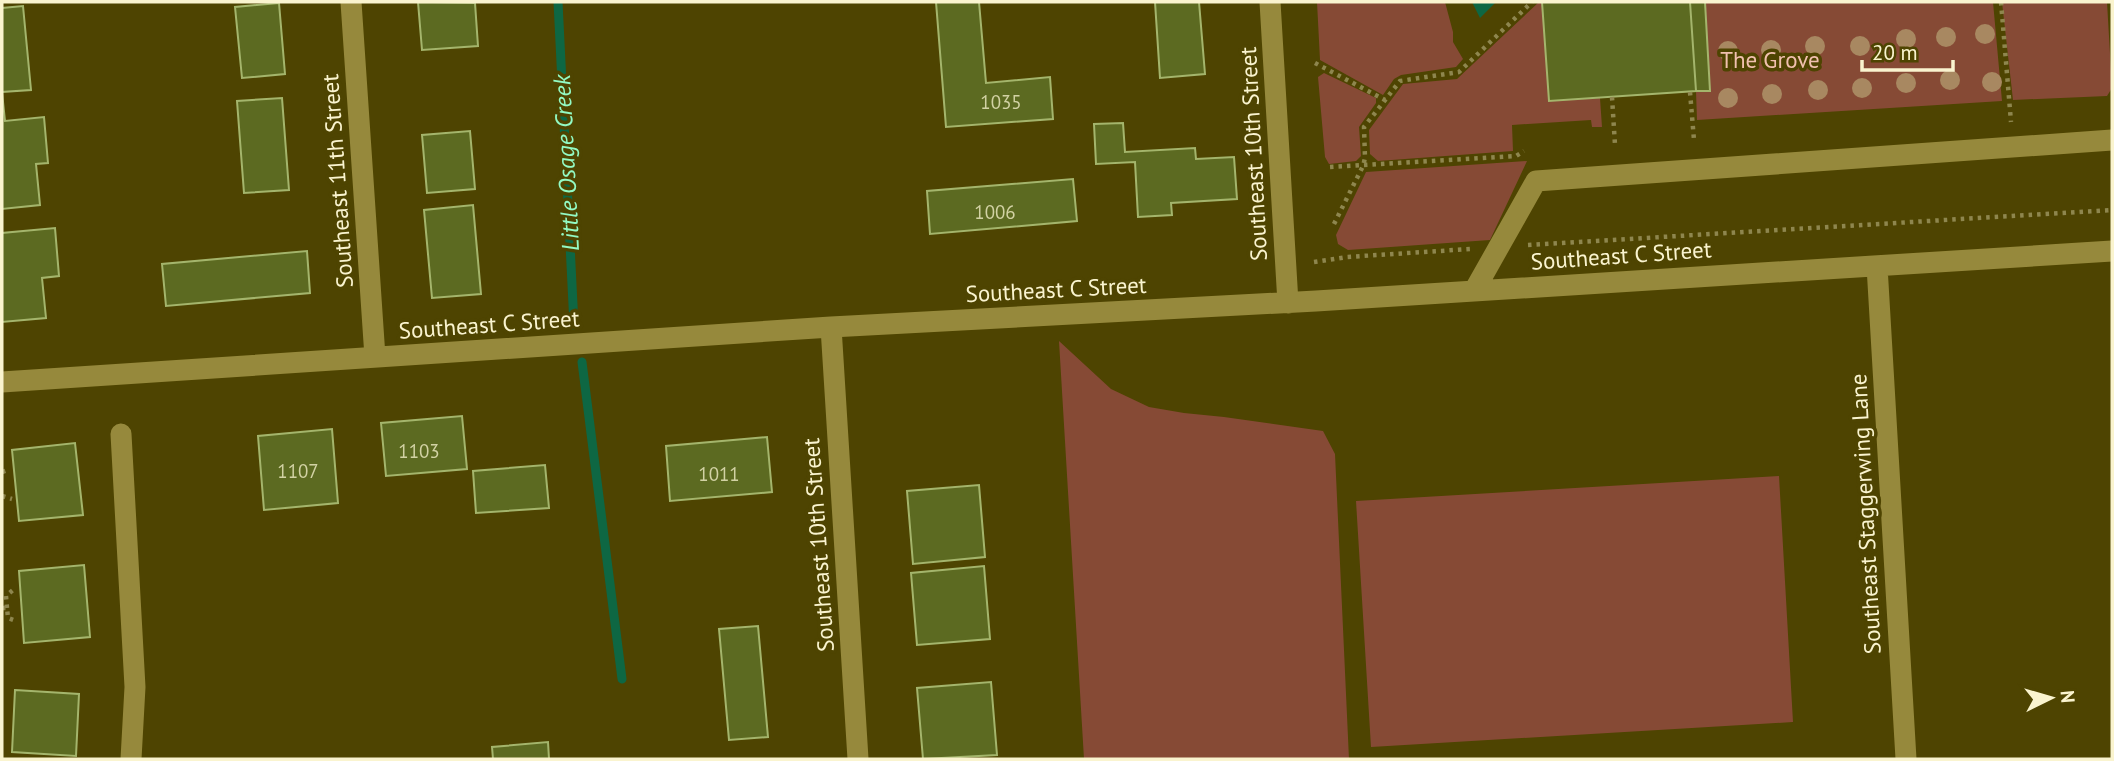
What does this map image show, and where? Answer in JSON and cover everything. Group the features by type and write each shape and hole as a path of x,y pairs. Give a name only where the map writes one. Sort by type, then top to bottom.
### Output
{"street":[{"name":"Southeast 11th Street","path":"351,2 375,357"},
{"name":"Southeast 10th Street","path":"1270,2 1288,303"},
{"path":"1474,291 1536,181 2111,142"},
{"name":"Southeast C Street","path":"2,382 831,327 1288,303 2112,251"},
{"name":"Southeast Staggerwing Lane","path":"1877,266 1906,759"},
{"name":"Southeast 10th Street","path":"831,327 858,759"},
{"path":"121,434 135,687 131,759"}],"path":[{"path":"1523,2 1524,9"},
{"path":"1334,223 1363,166 1364,127 1400,80 1459,72 1532,2"},
{"path":"2001,2 2011,123"},
{"path":"1315,63 1385,100"},
{"path":"1690,92 1693,140"},
{"path":"1612,97 1615,145"},
{"path":"1330,167 1516,156 1524,151"},
{"path":"1516,246 2112,210"},
{"path":"1314,262 1347,257 1483,248"},
{"path":"2,496 12,499"},
{"path":"13,590 6,596 4,608 8,618 16,621"}],"green space":[{"path":"1317,2 1445,2 1453,42 1463,59 1456,67 1401,75 1394,79 1383,95 1320,60"},
{"path":"1542,2 1549,101 1600,98 1602,127 1592,127 1591,120 1512,125 1513,151 1378,161 1370,154 1369,130 1403,84 1457,79"},
{"name":"The Grove","path":"1705,2 1993,2 2002,101 1697,120 1696,91 1710,90"},
{"path":"2002,2 2107,2 2112,88 2107,96 2013,100"},
{"path":"1324,73 1376,98 1376,103 1359,127 1361,156 1356,161 1329,164 1325,157 1318,77"},
{"path":"1527,161 1490,240 1348,250 1338,244 1336,235 1366,172"},
{"path":"1059,341 1111,389 1149,407 1323,431 1335,454 1349,759 1084,759"},
{"path":"1779,476 1793,722 1371,747 1356,501"}],"shaded area":[{"path":"1472,2 1496,2 1480,18"}],"building":[{"path":"418,2 475,3 478,46 422,50"},
{"path":"936,2 979,2 986,83 1050,77 1053,119 946,127"},
{"path":"1155,2 1199,2 1205,74 1160,78"},
{"path":"1542,2 1690,2 1696,91 1549,101"},
{"path":"1690,2 1705,2 1710,91 1696,91"},
{"path":"279,3 285,74 242,78 235,7"},
{"path":"23,6 31,90 2,92 2,8"},
{"path":"2,92 5,121 44,117 48,163 36,164 40,205 2,209"},
{"path":"282,98 289,190 244,193 237,101"},
{"path":"1123,123 1125,152 1195,148 1196,159 1234,157 1237,199 1171,203 1172,215 1138,217 1135,162 1096,164 1094,124"},
{"path":"470,131 475,189 427,193 422,135"},
{"path":"1073,179 1077,221 930,234 927,191"},
{"path":"473,205 481,294 432,298 424,210"},
{"path":"55,228 59,276 42,278 46,318 2,322 2,233"},
{"path":"307,251 310,293 166,306 162,264"},
{"path":"462,416 467,469 386,476 381,423"},
{"path":"332,429 338,503 264,510 258,436"},
{"path":"767,437 772,492 670,501 666,446"},
{"path":"75,443 83,515 19,521 12,450"},
{"path":"545,465 549,508 476,513 473,471"},
{"path":"979,485 985,557 913,564 907,491"},
{"path":"84,565 90,637 24,643 19,571"},
{"path":"984,566 990,639 917,645 911,573"},
{"path":"758,626 768,737 729,740 719,629"},
{"path":"991,682 997,755 923,759 917,688"},
{"path":"15,690 79,694 76,756 12,752"},
{"path":"548,742 549,759 493,759 492,747"}],"waterway":[{"name":"Little Osage Creek","path":"558,2 574,325"},
{"name":"Little Osage Creek","path":"582,362 622,679"}]}
